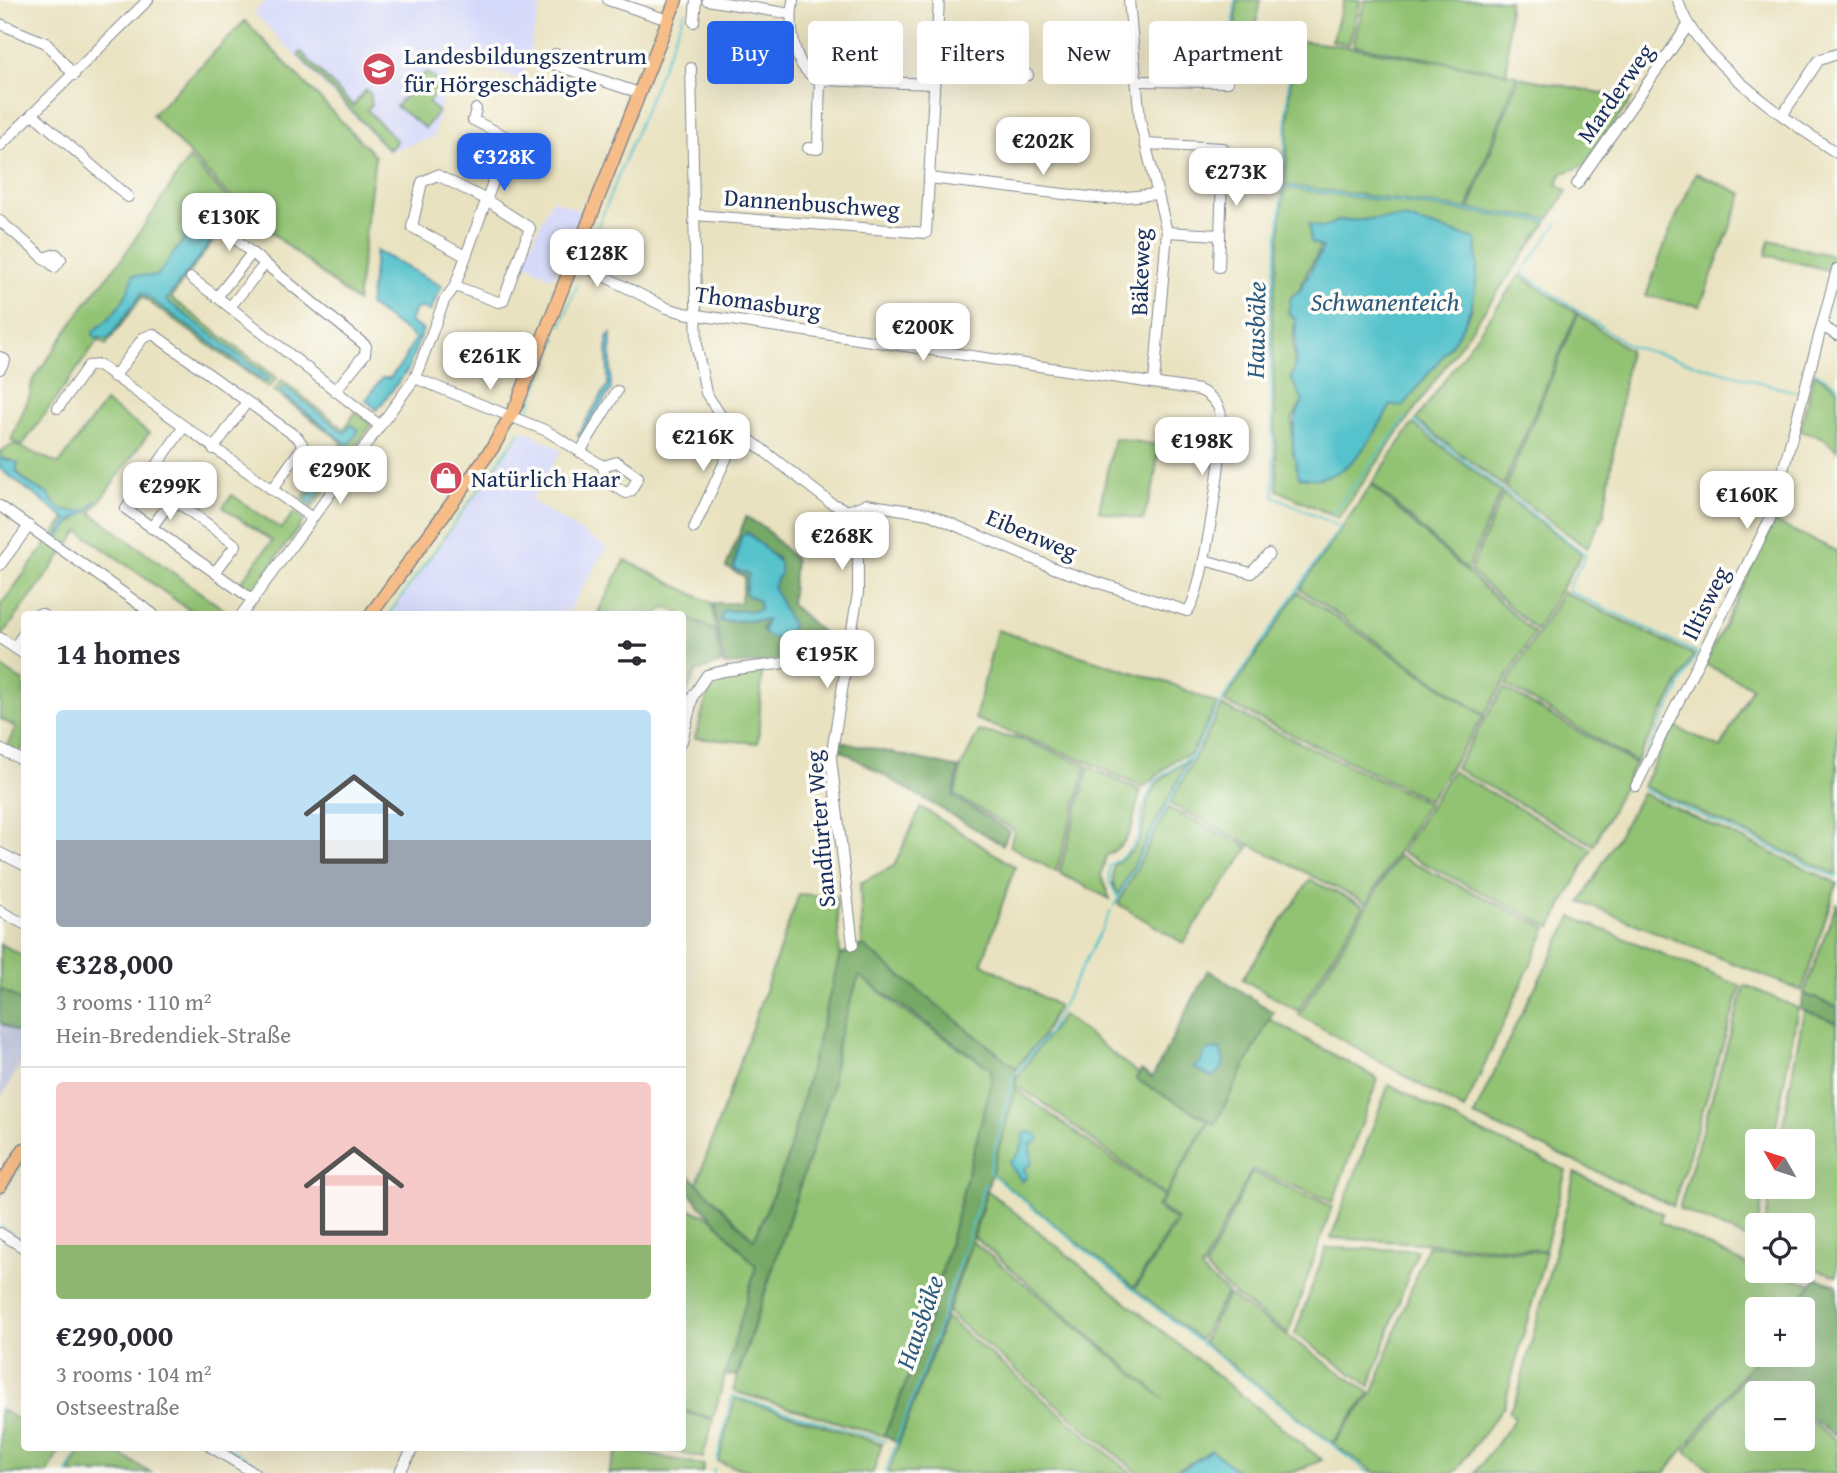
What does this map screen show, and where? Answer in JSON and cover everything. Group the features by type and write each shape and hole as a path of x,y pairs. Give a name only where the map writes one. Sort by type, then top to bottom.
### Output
{"main road":[{"path":"373,611 471,479 511,416 676,0"},
{"path":"0,1186 21,1154"}],"street":[{"path":"0,146 148,0"},
{"path":"608,0 668,20"},
{"path":"694,22 696,0"},
{"path":"707,0 791,14"},
{"path":"793,0 791,14 799,65 808,76"},
{"path":"937,21 939,0"},
{"name":"Bäkeweg","path":"1129,0 1145,144 1167,232 1154,383"},
{"path":"1678,0 1687,26 1718,62 1837,153"},
{"path":"0,24 46,43 74,75"},
{"name":"Marderweg","path":"1577,184 1687,26"},
{"path":"1783,114 1819,60 1837,54"},
{"path":"691,68 698,355 706,393 723,419 831,503 848,511"},
{"path":"570,70 639,93"},
{"path":"1138,81 1149,81"},
{"path":"808,148 818,149 820,84"},
{"path":"934,84 929,178 1106,199 1157,194"},
{"path":"244,611 415,378 444,301 455,286 509,138 473,120 477,109"},
{"path":"33,114 128,197"},
{"path":"1145,144 1223,148 1219,267"},
{"path":"455,286 498,302 503,301 530,228 485,199 437,175 422,182 412,227 465,256"},
{"name":"Dannenbuschweg","path":"695,215 926,233 929,178"},
{"path":"0,221 43,258"},
{"path":"225,230 366,346 365,354 335,391"},
{"path":"1167,232 1219,235"},
{"path":"217,297 253,253"},
{"name":"Thomasburg","path":"574,261 667,308 1207,393 1220,412 1220,457 1204,561 1194,600"},
{"path":"230,307 265,264"},
{"name":"Iltisweg","path":"1636,786 1770,519 1837,269"},
{"path":"191,278 379,425"},
{"path":"1822,326 1837,335"},
{"path":"114,377 143,338 153,334 302,444 272,490"},
{"path":"0,357 5,360 0,369"},
{"path":"58,408 88,366 99,365 312,519"},
{"path":"415,378 547,431 603,466"},
{"path":"580,452 617,391"},
{"path":"213,449 247,402"},
{"path":"183,428 126,509 253,600"},
{"path":"694,528 739,431"},
{"path":"151,528 173,499 236,545 215,572"},
{"name":"Eibenweg","path":"848,511 866,504 910,509 948,521 1056,569 1171,608 1187,611 1194,600"},
{"path":"0,506 149,611"},
{"name":"Sandfurter Weg","path":"848,511 858,556 858,593 831,758 853,945"},
{"path":"0,565 29,526"},
{"path":"1204,561 1251,572 1269,554"},
{"path":"686,725 693,696 707,675 795,663 838,645 852,632"},
{"path":"0,638 21,652"},
{"path":"15,647 21,638"},
{"path":"0,749 21,760"},
{"path":"0,853 21,864"},
{"path":"0,911 21,922"},
{"path":"0,1233 21,1246"},
{"path":"218,1451 254,1473"},
{"path":"399,1473 412,1451"}],"shaded area":[{"name":"Landesbildungszentrum für Hörgeschädigte","path":"266,0 542,0 522,80 451,59 434,137 389,152 254,13"},
{"path":"552,199 586,214 552,278 523,262"},
{"path":"524,430 562,450 531,500 607,548 569,611 393,611"},
{"path":"0,1023 21,1034 21,1064 0,1099"}],"green space":[{"path":"1237,0 1260,0 1257,21 1236,21"},
{"path":"1344,0 1361,0 1349,44 1332,41"},
{"path":"1365,0 1509,0 1507,73 1353,45"},
{"path":"245,21 375,156 357,302 239,206 152,115"},
{"path":"1307,42 1517,75 1467,209 1285,185 1291,84 1307,84"},
{"path":"301,52 353,106 366,90 370,93 372,104 367,110 397,141 389,150 298,55"},
{"path":"426,72 442,85 428,103 438,111 425,128 396,106"},
{"path":"1519,77 1632,99 1583,166 1563,173 1557,184 1567,191 1549,219 1469,209"},
{"path":"189,158 237,208 171,298 277,378 269,388 142,297 106,345 98,340 22,446 11,440 30,395 32,382 86,303 121,260"},
{"path":"1696,173 1743,194 1700,306 1646,296 1667,238"},
{"path":"1284,188 1547,222 1338,518 1277,490 1272,314","holes":["1404,218 1467,237 1473,291 1471,312 1404,405 1391,405 1374,434 1293,454 1292,419 1303,401 1291,378 1295,365 1293,342 1299,293 1320,247 1323,228 1337,221"]},
{"path":"1770,240 1837,257 1836,272 1766,255"},
{"path":"1520,275 1577,313 1503,486 1416,420"},
{"path":"1578,314 1629,350 1604,514 1587,548 1505,488"},
{"path":"1814,373 1837,388 1837,450 1821,437 1800,431"},
{"path":"282,380 344,429 356,412 372,424 310,511 299,503 342,442 274,391"},
{"path":"105,402 149,433 91,513 226,611 191,611 79,531 0,639 0,606 65,519 68,521 59,533 87,510 70,513 54,506 49,495 22,478 11,460 0,458 0,452 14,444 59,464"},
{"path":"1413,424 1501,492 1467,570 1372,483"},
{"path":"1114,438 1159,445 1154,484 1143,520 1099,511"},
{"path":"1371,485 1534,633 1484,715 1300,589"},
{"path":"1503,494 1582,554 1536,630 1470,571"},
{"path":"232,495 281,529 294,512 305,519 249,595 237,587 272,541 223,507"},
{"path":"746,517 765,528 795,560 791,604 834,643 780,660 724,665 713,603 740,603 745,577 726,567","holes":["751,535 761,547 778,559 773,587 792,626 784,639 778,640 762,629 767,620 722,622 725,610 760,609 759,601 747,595 749,574 734,566 740,540"]},
{"path":"1774,522 1837,551 1837,875 1643,786 1673,726 1721,748 1752,687 1705,664"},
{"path":"625,560 711,603 716,631 686,617 686,611 674,611 666,607 661,611 599,611"},
{"path":"1298,592 1484,716 1429,800 1224,702"},
{"path":"1563,592 1694,655 1636,762 1506,685"},
{"path":"686,617 716,631 721,663 696,672 686,694"},
{"path":"997,630 1174,685 1217,704 1191,754 1176,759 1143,788 1088,762 975,719"},
{"path":"0,666 21,680 20,754 6,748 16,727 0,719"},
{"path":"762,672 758,743 695,738 712,680"},
{"path":"1504,688 1635,764 1594,845 1455,768"},
{"path":"1222,706 1428,803 1366,903 1170,804"},
{"path":"979,731 1023,740 1087,765 1056,872 1010,846 1014,830 955,795 961,767"},
{"path":"835,740 959,768 953,796 1009,831 1003,845 834,746"},
{"path":"1189,759 1118,895 1113,884 1113,866 1133,850 1141,837 1147,802 1158,782"},
{"path":"1089,767 1141,791 1128,836 1106,856 1101,875 1110,899 1059,873"},
{"path":"1452,771 1592,849 1551,927 1401,852"},
{"path":"1642,793 1837,883 1802,991 1581,902"},
{"path":"921,807 1015,867 982,963 1058,1006 1042,1037 1016,1068 862,945 860,883 894,866"},
{"path":"1168,808 1249,847 1183,943 1118,904"},
{"path":"1398,856 1547,928 1464,1110 1299,1015"},
{"path":"1310,880 1364,906 1298,1011 1242,979"},
{"path":"799,894 836,897 840,955 786,1163 754,1240 697,1183"},
{"path":"1837,902 1837,1007 1804,994"},
{"path":"1572,917 1741,986 1673,1206 1474,1116 1518,1020"},
{"path":"0,944 21,954 21,1000 0,989"},
{"path":"862,945 1016,1068 1016,1089 972,1241 898,1443 884,1436 924,1340 992,1081 991,1069 859,976 838,1041 831,1091 737,1376 725,1375 756,1266 686,1189 686,1172 754,1240 786,1163 840,955"},
{"path":"1208,970 1273,1012 1215,1124 1136,1079 1141,1070 1152,1078"},
{"path":"859,975 901,1009 991,1069 992,1081 924,1340 884,1436 733,1391 831,1091 838,1041"},
{"path":"1745,985 1798,1008 1775,1129 1745,1129 1745,1199 1763,1199 1760,1213 1745,1213 1745,1238 1679,1209"},
{"path":"0,989 21,1000 21,1034 0,1023"},
{"path":"1804,994 1837,1007 1837,1023 1800,1009"},
{"path":"1804,1010 1837,1023 1837,1276 1815,1269 1815,1213 1767,1213 1770,1199 1815,1199 1815,1129 1782,1129"},
{"path":"1063,1015 1139,1074 1136,1078 1208,1120 1165,1195 1038,1099 1016,1086 1016,1078"},
{"path":"1269,1019 1378,1079 1333,1202 1252,1169 1201,1270 1227,1293 1200,1340 1135,1289 1178,1220 1159,1206 1210,1121 1215,1123"},
{"path":"1389,1084 1467,1126 1566,1170 1545,1250 1331,1238"},
{"path":"1016,1089 1164,1197 1156,1207 1175,1220 1134,1288 990,1172"},
{"path":"1252,1172 1332,1206 1288,1334 1233,1294 1205,1268"},
{"path":"1575,1173 1662,1213 1660,1222 1745,1264 1745,1283 1812,1284 1802,1297 1745,1297 1745,1367 1749,1367 1665,1473 1475,1473 1515,1418 1509,1411 1518,1394"},
{"path":"987,1190 1322,1460 1292,1473 1240,1473 1211,1450 1177,1469 1138,1473 948,1313 972,1241 1164,1399 974,1237"},
{"path":"686,1208 714,1219 756,1266 713,1418 686,1411"},
{"path":"1427,1246 1546,1252 1504,1406 1454,1473 1375,1473 1333,1444 1373,1392"},
{"path":"1326,1248 1417,1250 1370,1386 1295,1334"},
{"path":"1815,1279 1837,1285 1836,1436 1815,1422 1815,1381 1754,1381 1743,1374 1749,1367 1815,1367 1815,1297 1802,1297 1815,1283"},
{"path":"1228,1295 1370,1393 1332,1443 1203,1342"},
{"path":"946,1317 1131,1473 888,1473"},
{"path":"1743,1377 1749,1381 1745,1381 1745,1451 1815,1451 1815,1425 1837,1441 1837,1473 1715,1473 1686,1451"},
{"path":"735,1398 882,1444 873,1473 756,1473 718,1462"},
{"path":"0,1409 21,1421 21,1451 59,1451 48,1473 0,1473"},
{"path":"686,1413 713,1420 703,1458 672,1451 686,1451"},
{"path":"81,1451 115,1451 151,1473 69,1473"},
{"path":"617,1451 704,1465 702,1473 608,1473"}],"water":[{"name":"Schwanenteich","path":"1404,218 1476,239 1475,293 1469,313 1460,331 1404,406 1391,405 1375,433 1355,458 1331,475 1299,477 1293,429 1303,401 1291,378 1296,358 1296,320 1288,313 1291,297 1300,290 1323,248 1311,242 1309,224 1323,228 1337,221"},
{"path":"198,224 215,237 166,300 269,378 266,382 142,293 108,339 94,337 93,331 113,314 124,299 133,275 157,276"},
{"path":"376,251 442,286 430,312 424,308 415,309 410,322 423,330 408,369 377,410 366,400 382,378 390,378 403,362 415,338 369,305"},
{"path":"611,334 611,390 579,437 578,434 608,385 607,338"},
{"path":"284,386 344,433 351,425 359,430 311,504 306,500 346,443 280,392"},
{"path":"0,458 18,463 16,471 19,475 49,495 56,505 64,510 87,510 97,500 86,513 74,518 61,536 58,535 68,520 0,469"},
{"path":"747,532 780,563 780,573 773,587 792,626 784,639 772,638 763,632 767,620 720,621 723,611 760,609 759,601 745,593 749,574 734,569 741,537"},
{"path":"1220,1049 1224,1062 1221,1070 1212,1077 1193,1067 1200,1063 1206,1051"},
{"path":"1033,1132 1040,1139 1030,1145 1032,1163 1024,1169 1027,1176 1022,1182 1009,1163 1020,1150 1024,1133"},
{"path":"1211,1450 1240,1473 1168,1473 1187,1467"}],"waterway":[{"name":"Hausbäke","path":"1114,906 1218,707 1340,527 1274,496 1270,313 1283,187 1291,40 1233,37 1235,0"},
{"path":"592,241 685,11"},
{"path":"1285,187 1548,221"},
{"path":"1558,222 1522,273 1630,346 1799,393"},
{"path":"561,326 577,285"},
{"path":"528,412 557,337"},
{"path":"1814,371 1837,385"},
{"path":"1332,514 1407,416"},
{"path":"1415,422 1586,555 1567,590 1697,653 1631,783"},
{"path":"391,611 520,432"},
{"path":"1118,897 1110,883 1109,866 1125,855 1139,837 1142,808 1155,781 1191,756"},
{"path":"1643,789 1837,878"},
{"path":"1111,911 1049,1032 1013,1076 989,1172 1157,1309 1369,1473"},
{"path":"0,1197 21,1164"},
{"name":"Hausbäke","path":"885,1473 938,1329 985,1183"},
{"path":"0,1226 21,1239"},
{"path":"717,1461 732,1396 885,1441"},
{"path":"67,1473 77,1451"},
{"path":"234,1451 272,1473"},
{"path":"713,1473 714,1469"}],"place":[{"name":"Landesbildungszentrum für Hörgeschädigte","path":"379,69"},
{"name":"Natürlich Haar","path":"446,478"}]}
